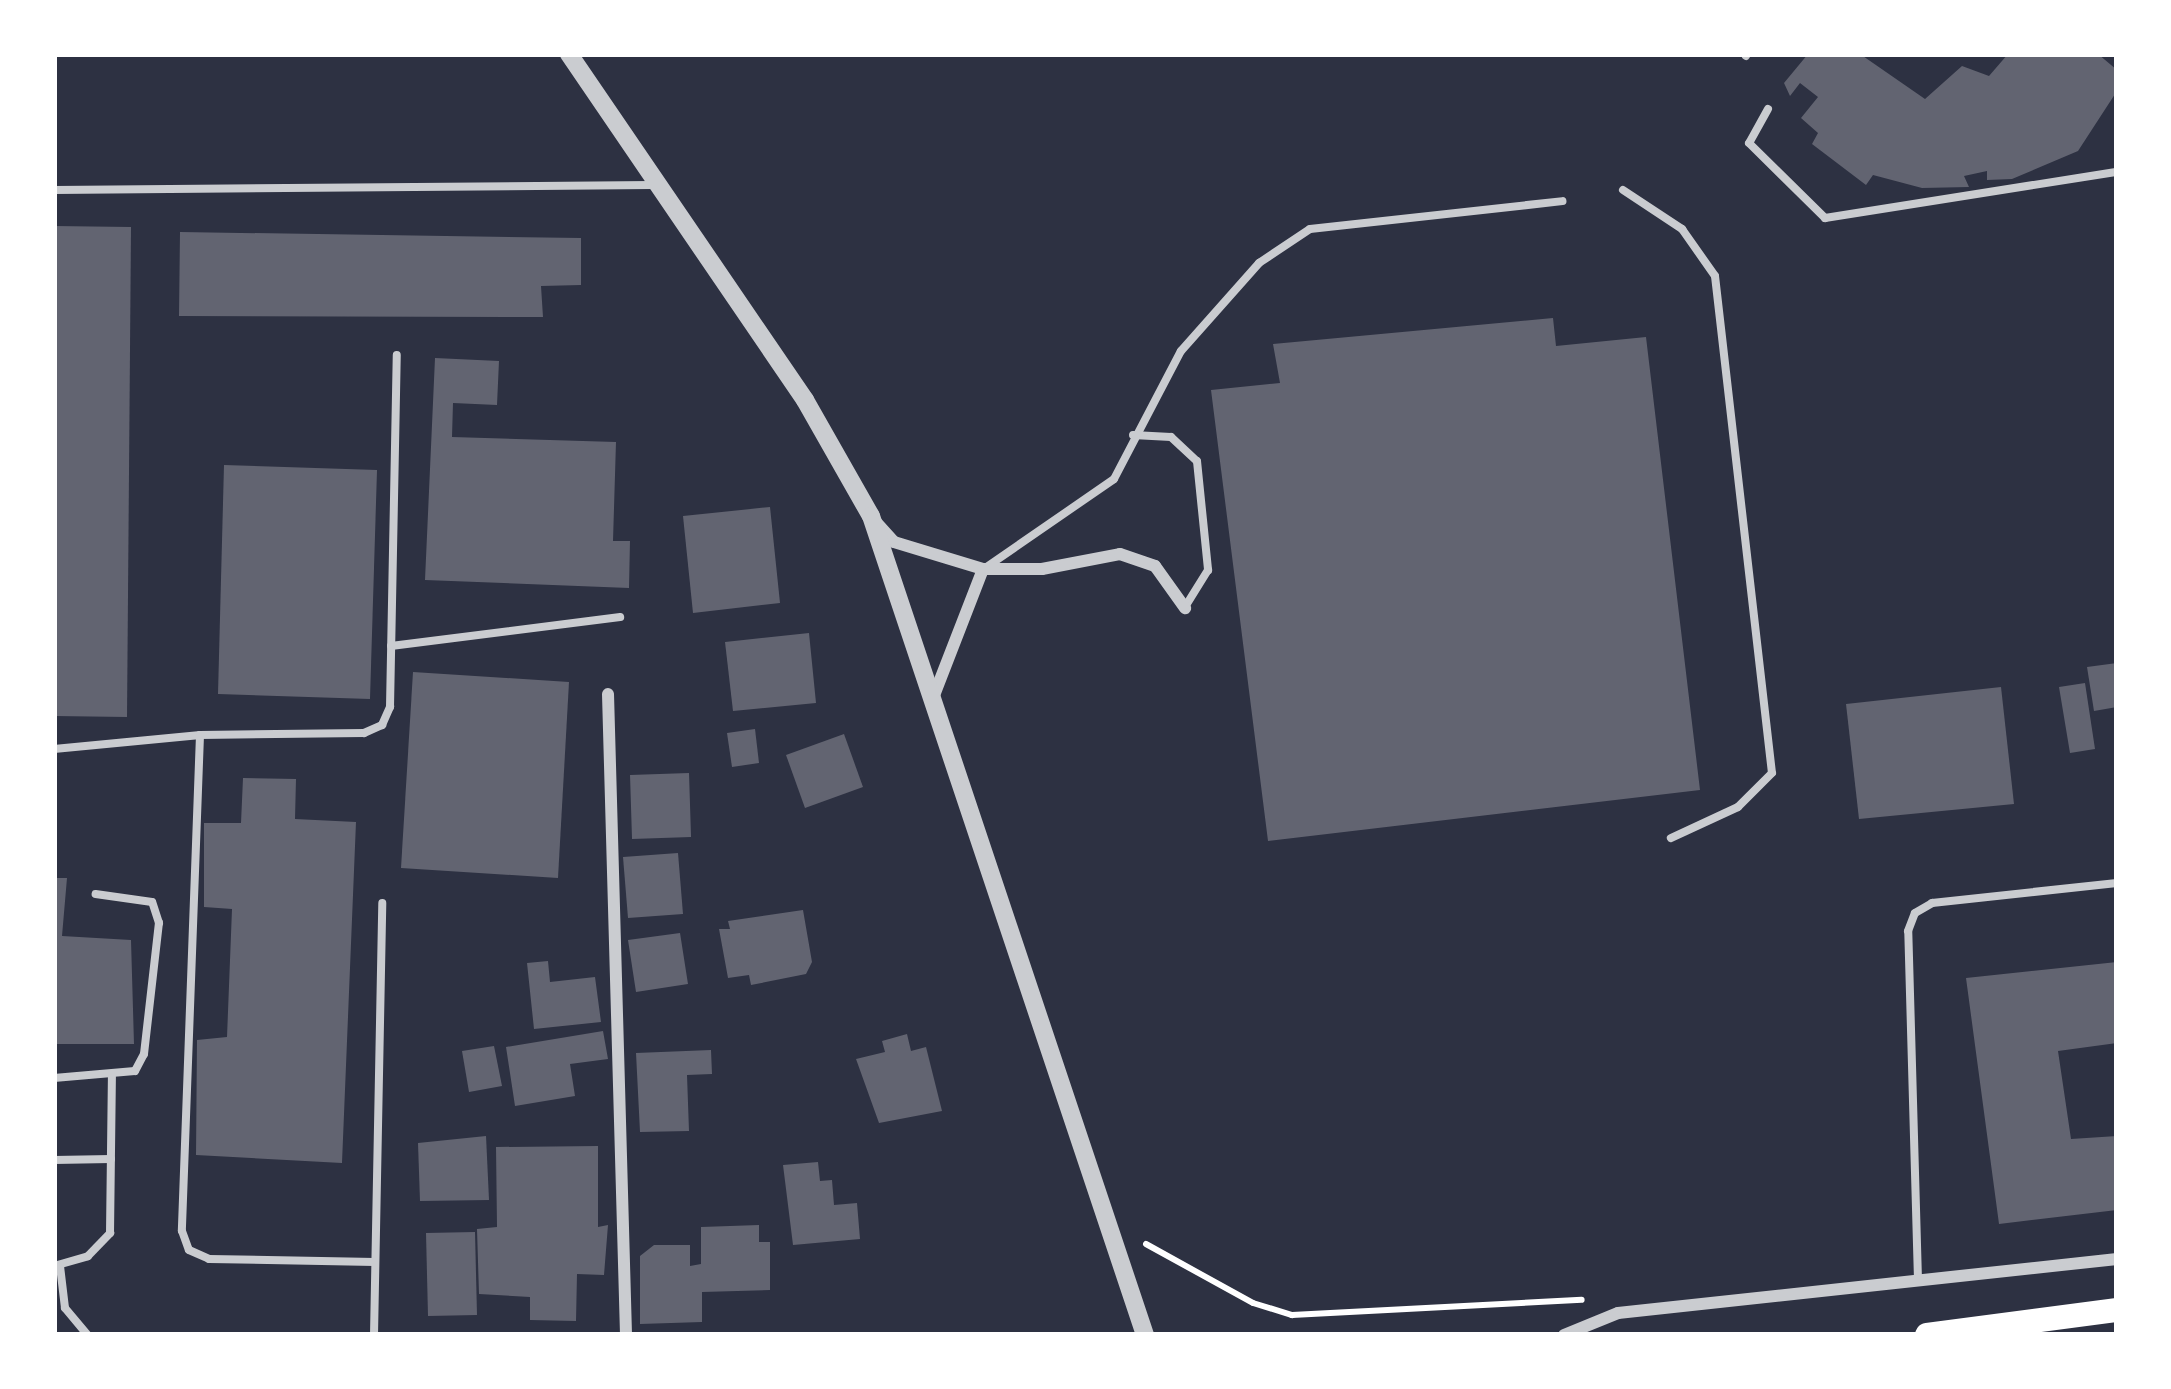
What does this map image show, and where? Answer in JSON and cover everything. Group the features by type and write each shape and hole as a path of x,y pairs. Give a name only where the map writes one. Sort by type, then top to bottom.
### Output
{"main road":[{"path":"1928,1335 2117,1310"}],"street":[{"path":"569,54 840,455 871,516 1145,1335"},
{"path":"871,516 894,542 982,569 1120,554 1155,566 1185,608"},
{"path":"933,699 982,569"},
{"path":"608,694 626,1335"},
{"path":"1564,1335 1618,1313 2117,1259"}],"lane":[{"path":"1768,109 1749,143 1825,218 2117,172"},
{"path":"54,190 661,185"},
{"path":"1623,190 1682,230 1715,276 1772,773 1738,808 1671,838"},
{"path":"982,569 1084,507 1114,479 1181,351 1259,263 1310,229 1562,201"},
{"path":"54,749 200,735 364,733 382,725 391,646 397,355"},
{"path":"1133,435 1171,437 1197,461 1208,570 1185,608"},
{"path":"391,646 620,617"},
{"path":"200,735 182,1231 189,1250 208,1259 375,1262"},
{"path":"1918,1280 1908,931 1915,913 1932,904 2117,883"},
{"path":"54,1078 112,1077 135,1071 144,1054 159,923 152,902 97,894"},
{"path":"374,1335 382,903"},
{"path":"88,1335 65,1308 57,1266 88,1256 110,1233 112,1077"},
{"path":"54,1160 111,1159"}],"path":[{"path":"1146,1244 1253,1304 1292,1316 1607,1299"}],"building":[{"path":"1808,54 1860,54 1925,99 1962,66 1989,76 2008,54 2098,54 2117,70 2117,91 2078,151 2012,179 1987,180 1987,171 1964,176 1969,187 1922,188 1873,175 1866,185 1812,144 1818,133 1801,118 1818,97 1800,83 1790,96 1784,83"},
{"path":"54,226 131,227 127,717 54,716"},
{"path":"180,232 581,238 581,285 541,286 543,317 179,316"},
{"path":"1553,318 1556,346 1646,337 1700,790 1268,841 1211,390 1280,383 1273,344"},
{"path":"435,358 499,361 497,405 453,403 452,437 616,442 613,541 630,541 629,588 425,580"},
{"path":"224,465 377,470 370,699 218,694"},
{"path":"770,507 780,603 693,613 683,516"},
{"path":"809,633 816,703 733,711 725,642"},
{"path":"2117,663 2117,707 2094,711 2087,667"},
{"path":"413,672 569,682 558,878 401,868"},
{"path":"2085,683 2095,749 2070,753 2059,687"},
{"path":"2001,687 2014,804 1859,819 1846,704"},
{"path":"755,729 759,763 732,767 727,733"},
{"path":"844,734 863,787 805,808 786,755"},
{"path":"689,773 691,837 632,839 630,775"},
{"path":"243,778 296,779 295,819 356,822 342,1163 196,1155 197,1040 227,1037 232,909 204,907 204,823 241,823"},
{"path":"678,853 683,914 628,918 623,857"},
{"path":"54,878 67,878 62,936 131,940 134,1044 54,1044"},
{"path":"803,910 812,962 806,974 751,985 749,975 728,978 719,929 730,929 728,921"},
{"path":"680,933 688,984 636,992 628,940"},
{"path":"548,961 550,982 595,977 601,1022 534,1029 527,963"},
{"path":"2117,962 2117,1043 2058,1051 2071,1139 2117,1136 2117,1210 1999,1224 1966,978"},
{"path":"603,1031 608,1059 570,1064 575,1096 515,1106 506,1047"},
{"path":"907,1034 911,1051 926,1047 942,1111 879,1123 856,1059 885,1052 882,1041"},
{"path":"494,1046 502,1086 469,1092 462,1051"},
{"path":"711,1050 712,1074 687,1075 689,1131 640,1132 636,1053"},
{"path":"486,1136 489,1200 420,1201 418,1143"},
{"path":"598,1146 598,1227 608,1225 604,1275 577,1274 576,1321 530,1320 530,1297 479,1294 477,1229 497,1227 496,1147"},
{"path":"818,1162 820,1181 832,1180 834,1205 857,1203 860,1239 793,1245 783,1165"},
{"path":"759,1225 759,1242 770,1242 770,1290 702,1292 702,1322 640,1324 640,1256 654,1245 690,1245 690,1266 701,1264 701,1227"},
{"path":"475,1232 477,1315 428,1316 426,1233"}]}
